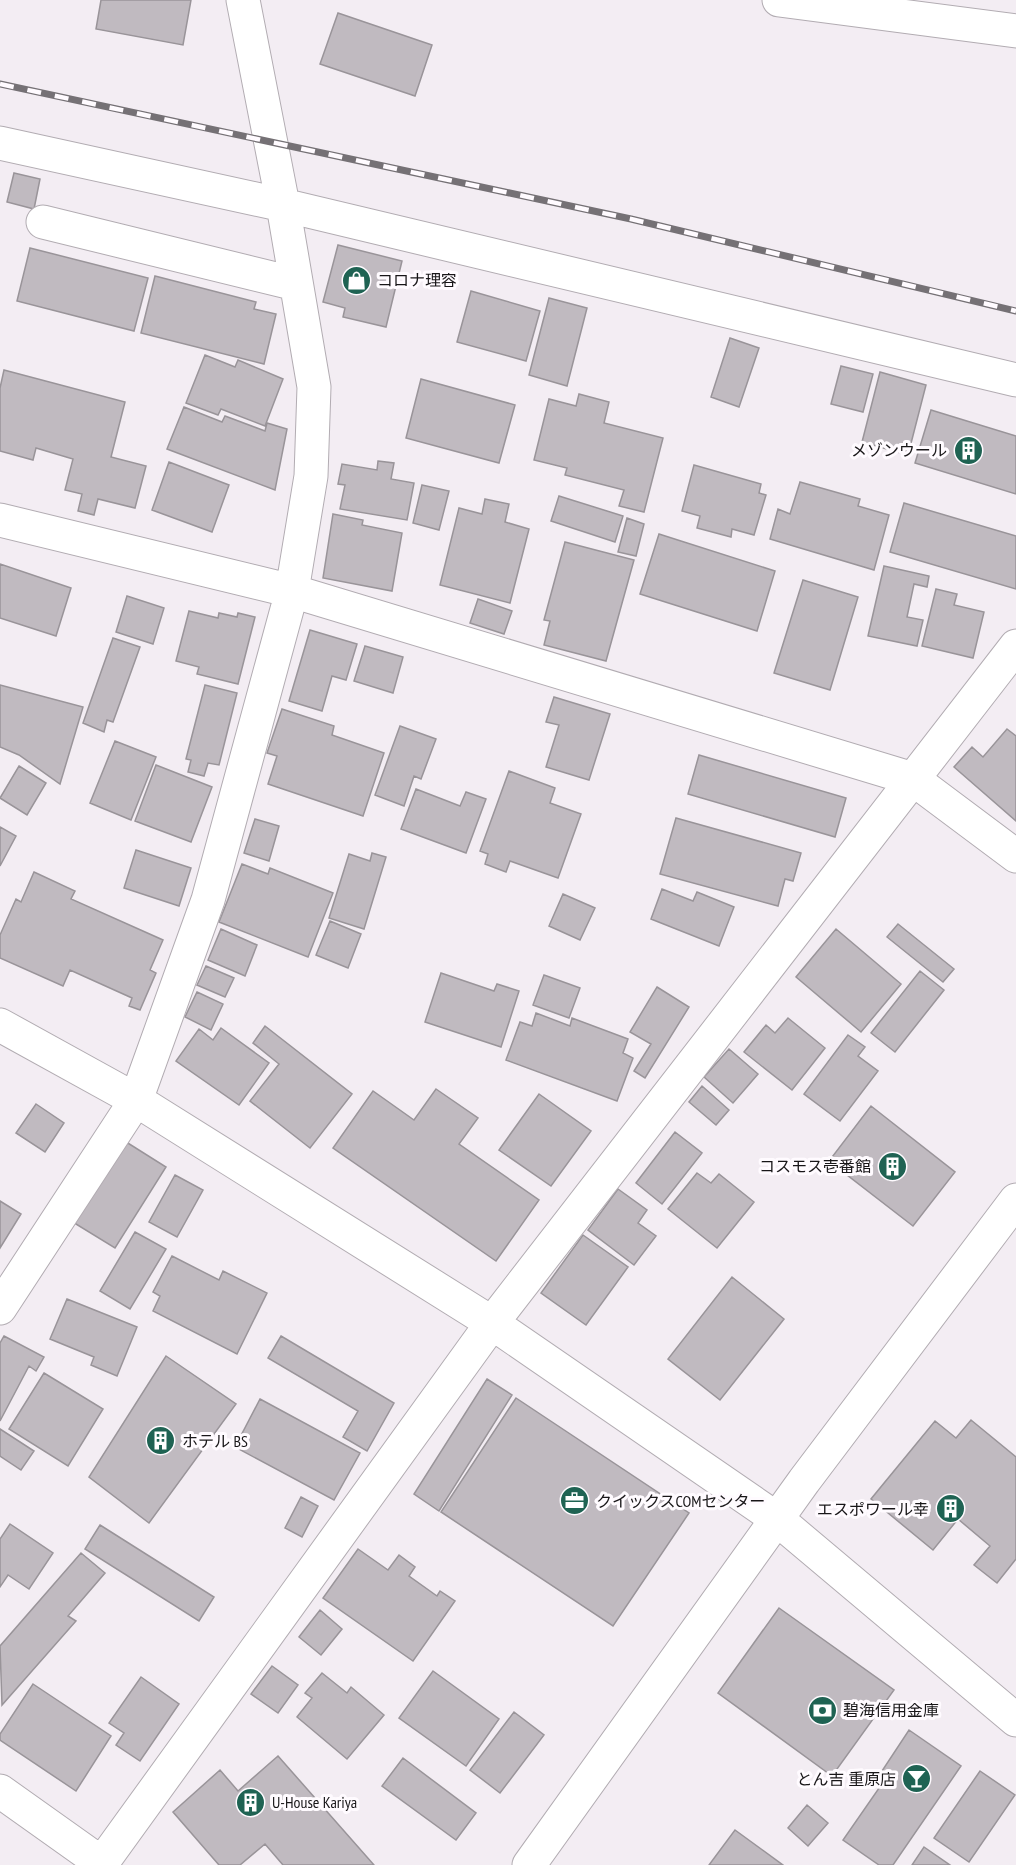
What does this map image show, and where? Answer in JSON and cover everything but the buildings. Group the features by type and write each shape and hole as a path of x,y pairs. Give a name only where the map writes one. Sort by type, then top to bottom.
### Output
{"street":[{"path":"0,1308 136,1100 208,900 292,591 311,476 314,387 283,205 243,0"},
{"path":"779,0 1016,31"},
{"path":"0,143 283,205 1016,380"},
{"path":"43,222 296,284"},
{"path":"0,520 292,591 913,779 1016,856"},
{"path":"0,1791 103,1864 492,1323 1016,646"},
{"path":"0,1025 136,1100 492,1323 777,1519 1016,1720"},
{"path":"530,1865 777,1519 1016,1200"}],"railway":[{"path":"0,84 631,219 1016,311"}],"place":[{"name":"コロナ理容","path":"356,280"},
{"name":"メゾンウール","path":"968,450"},
{"name":"コスモス壱番館","path":"892,1166"},
{"name":"ホテル BS","path":"161,1441"},
{"name":"クイックスCOMセンター","path":"575,1501"},
{"name":"エスポワール幸","path":"950,1509"},
{"name":"碧海信用金庫","path":"822,1710"},
{"name":"とん吉 重原店","path":"917,1779"},
{"name":"U-House Kariya","path":"251,1802"}]}
